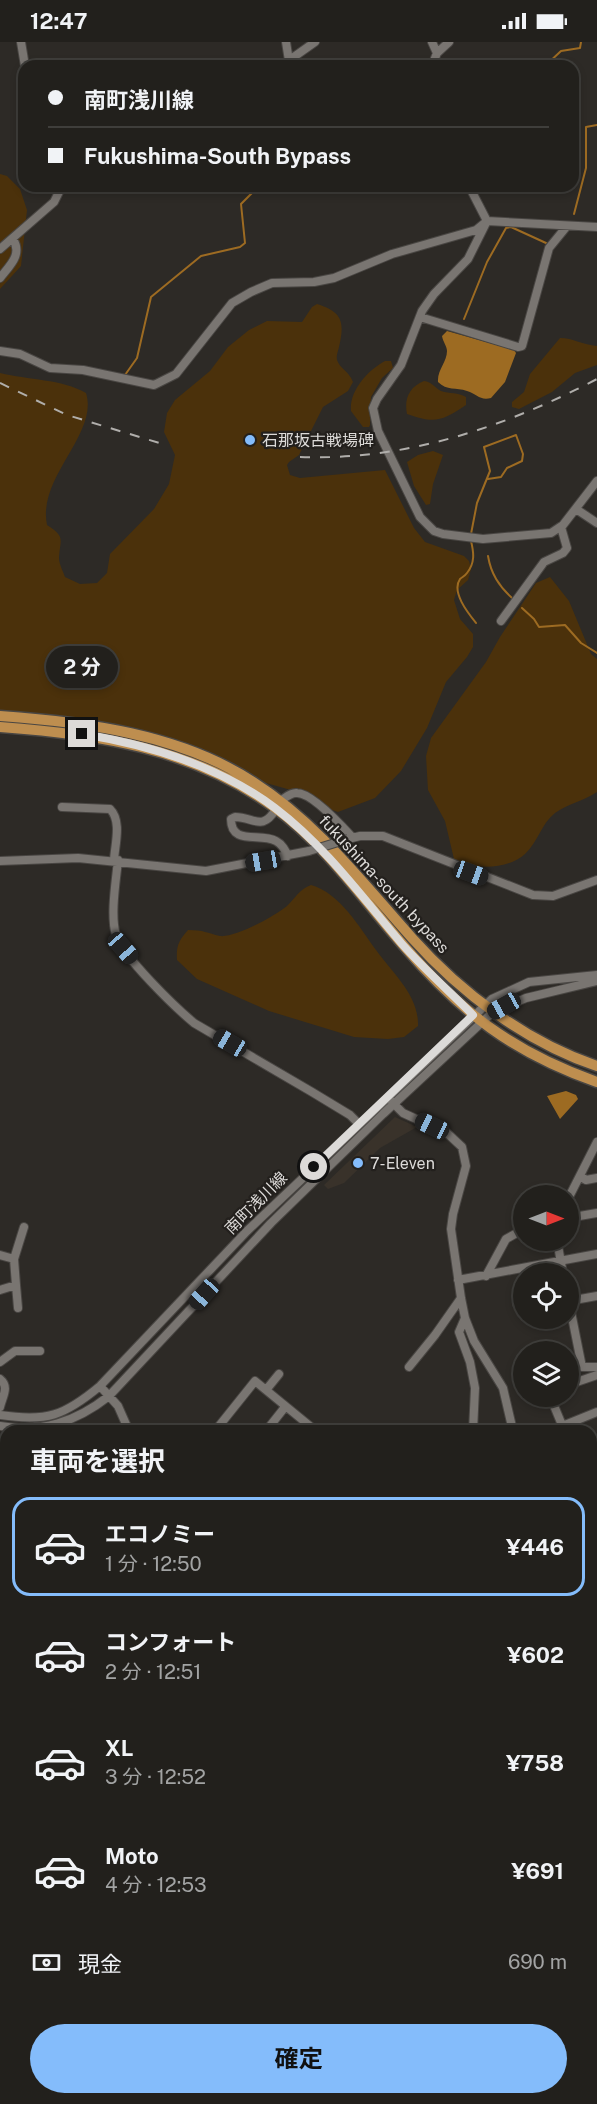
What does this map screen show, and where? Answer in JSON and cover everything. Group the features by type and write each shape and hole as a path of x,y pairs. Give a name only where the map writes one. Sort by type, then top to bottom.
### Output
{"highway":[{"name":"fukushima-south bypass","path":"0,716 78,723 135,734 182,749 226,767 252,781 336,864 404,946 477,1018 533,1056 597,1082"},
{"name":"fukushima-south bypass","path":"0,727 82,734 139,745 204,767 278,805 342,858 432,960 489,1008 555,1048 597,1066"}],"street":[{"path":"21,42 24,60"},
{"path":"286,42 289,60"},
{"path":"292,60 315,42"},
{"path":"432,42 436,53"},
{"path":"434,60 436,53 449,42"},
{"path":"0,249 54,202 59,192"},
{"path":"472,192 487,221"},
{"path":"487,221 468,259 434,294 420,317 401,365 377,399 373,415 407,495 420,517 435,532 468,539 504,538 551,532 561,527 597,481"},
{"path":"0,351 20,354 50,368 83,370 154,385 176,374 232,303 272,283 314,282 334,278 392,254 476,230 487,221 597,227"},
{"path":"420,317 518,347 522,346 549,248 567,226"},
{"path":"0,278 17,254 17,246 13,239"},
{"path":"576,509 597,523"},
{"path":"501,621 544,562 566,550 568,546 561,527"},
{"path":"288,856 278,842 271,839 241,836 233,831 231,819 235,817 261,823 268,819 278,805 297,793 305,795 318,804 350,838"},
{"path":"62,807 110,810 117,819 116,936 123,948 160,990 194,1023 351,1115 359,1124"},
{"path":"0,861 78,858 116,860 206,871 288,856 350,838 372,835 389,838 533,895 553,896 597,880"},
{"path":"477,1018 502,993 529,982 597,975"},
{"path":"489,1008 597,981"},
{"name":"南町浅川線","path":"0,1415 29,1419 62,1413 76,1406 100,1386 247,1231 387,1097 477,1018"},
{"name":"南町浅川線","path":"54,1425 90,1410 109,1396 271,1223 394,1104 477,1018"},
{"path":"387,1097 403,1113 447,1133 462,1147 465,1155 464,1177 451,1229 461,1298 465,1318 474,1341 503,1388 512,1425"},
{"path":"576,1185 597,1143"},
{"path":"581,1177 586,1180 597,1178"},
{"path":"579,1216 597,1214"},
{"path":"18,1308 14,1259 24,1227"},
{"path":"486,1276 506,1239 513,1235"},
{"path":"559,1251 561,1261"},
{"path":"458,1280 597,1254"},
{"path":"0,1255 14,1259"},
{"path":"0,1290 16,1285"},
{"path":"579,1298 597,1296"},
{"path":"408,1367 435,1335 461,1298"},
{"path":"465,1318 459,1329 459,1336 470,1362 474,1388 473,1425"},
{"path":"575,1329 582,1367 597,1367"},
{"path":"0,1362 15,1351 40,1352"},
{"path":"266,1390 279,1374"},
{"path":"579,1381 597,1375"},
{"path":"0,1379 5,1384 5,1389 0,1407"},
{"path":"219,1425 255,1381 308,1425"},
{"path":"100,1386 118,1406 126,1425"},
{"path":"271,1425 285,1407"},
{"path":"555,1407 562,1425 597,1412"}],"shaded area":[{"path":"0,174 7,176 18,187 18,192 21,192 27,210 21,266 0,289"},
{"path":"317,304 332,310 340,319 342,330 337,360 353,382 348,391 323,407 299,455 287,465 290,475 300,478 385,470 414,528 425,542 464,556 469,561 471,569 468,580 457,590 454,600 460,619 473,634 473,647 446,682 427,728 401,771 375,798 338,812 326,808 305,794 266,783 182,750 113,728 0,720 0,373 56,382 86,393 88,408 84,424 51,490 46,507 47,525 59,536 61,542 59,560 65,577 80,584 97,583 107,573 110,554 154,509 169,484 175,455 164,432 167,413 175,400 210,371 228,347 249,330 267,321 302,322 312,307"},
{"path":"447,331 514,350 516,353 505,382 491,398 481,398 467,391 445,387 438,382 447,351 442,336"},
{"path":"560,338 597,346 597,365 575,373 552,392 519,409 512,407 512,402 524,392 530,374"},
{"path":"385,361 391,361 393,368 382,378 371,397 370,425 363,427 351,411 353,396 366,376"},
{"path":"424,381 441,391 466,397 466,405 451,415 432,420 407,414 406,403 411,390"},
{"path":"433,451 443,455 433,484 430,504 426,505 414,486 407,462 418,455"},
{"path":"550,577 569,601 591,654 597,659 597,792 550,817 529,849 518,859 490,867 462,863 454,859 445,821 428,790 426,756 431,738 486,662 536,583"},
{"path":"311,885 331,895 340,903 404,985 414,1004 418,1026 404,1037 388,1039 354,1037 269,1011 197,979 177,960 179,944 188,930 220,936 235,934 274,915"},
{"path":"566,1091 576,1095 578,1099 560,1119 547,1096"},
{"path":"395,1117 417,1127 380,1148 344,1183 328,1189 324,1185"}],"waterway":[{"path":"551,60 561,51 580,48 581,42"},
{"path":"574,214 586,168 586,127 597,125"},
{"path":"125,375 137,358 151,297 201,256 240,247 245,243 241,204 253,192"},
{"path":"464,319 487,262 506,228 511,227 546,243"},
{"path":"471,534 477,503 490,471 484,447 516,435 523,454 522,461 507,468 501,477 488,479"},
{"path":"471,541 473,562 467,573 460,579 458,590 462,602 476,623"},
{"path":"488,556 496,579 512,598"},
{"path":"522,608 539,627 565,625 581,643 597,653"}],"railway":[{"path":"300,457 339,457 378,453 453,438 527,412 597,379"},
{"path":"0,383 67,415 166,445"}],"place":[{"name":"石那坂古戦場碑","path":"250,440"},
{"name":"7-Eleven","path":"358,1163"}],"route":[{"path":"82,734 139,745 186,760 229,779 273,807 292,821 336,864 423,967 473,1015 314,1167"}]}
